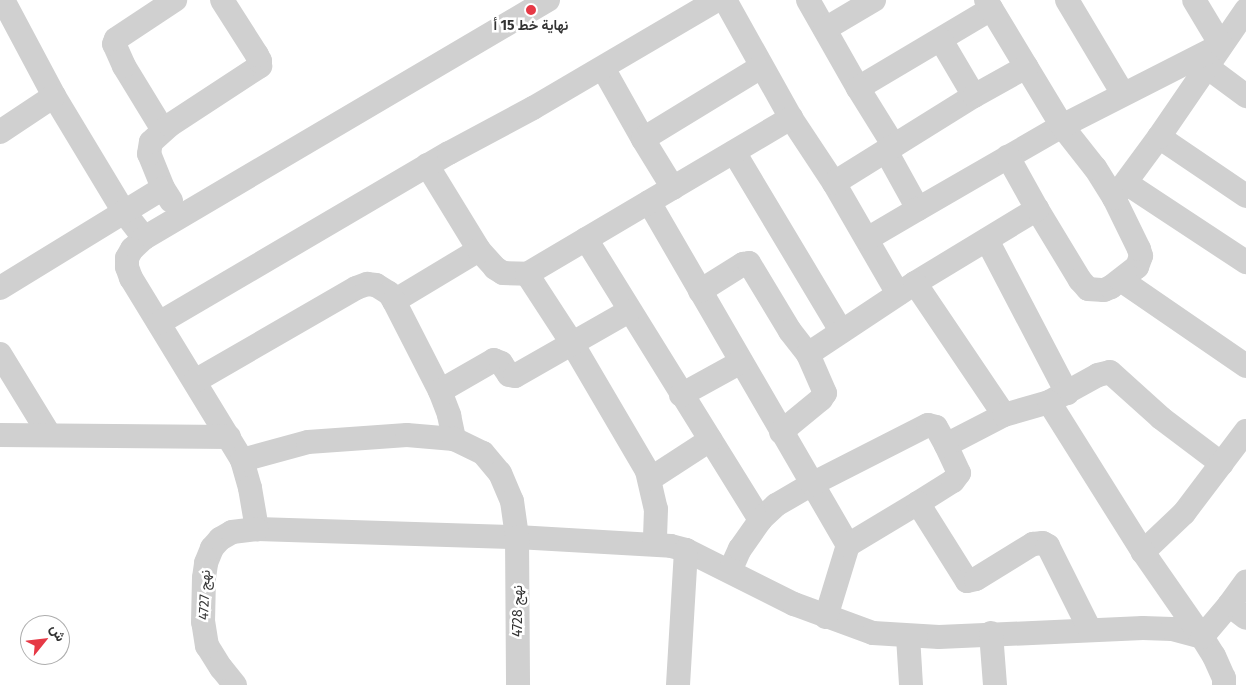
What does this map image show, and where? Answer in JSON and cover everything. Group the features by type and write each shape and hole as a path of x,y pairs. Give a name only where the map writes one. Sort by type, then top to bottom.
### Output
{"street":[{"path":"3,0 54,96 124,212 144,238"},
{"path":"163,130 124,66 114,44 116,40 175,0"},
{"path":"180,216 163,188 149,154 151,142 163,130 260,66 257,54 222,0"},
{"path":"257,529 250,488 242,460 131,278 127,267 127,258 132,249 144,238 548,0"},
{"path":"159,323 427,165 603,68 717,0"},
{"path":"725,0 791,118 834,183 867,239 1004,416"},
{"path":"808,0 858,88 890,149 918,209"},
{"path":"826,29 874,0"},
{"path":"1066,0 1123,94"},
{"path":"1194,0 1221,45"},
{"path":"858,88 941,40 988,4 1062,126 1095,168 1120,191 1246,262"},
{"path":"1120,191 1246,10"},
{"path":"941,40 974,96"},
{"path":"867,239 1062,126 1221,45"},
{"path":"643,139 761,67"},
{"path":"834,183 974,96 1026,67"},
{"path":"1207,67 1246,96"},
{"path":"603,68 673,188"},
{"path":"0,132 54,96"},
{"path":"427,165 479,250 495,268 503,273 527,274 791,118"},
{"path":"1159,137 1246,196"},
{"path":"734,152 841,331"},
{"path":"1008,158 1080,280 1088,289 1104,290 1121,280 1137,267 1140,256 1120,191"},
{"path":"3,279 124,212 163,188"},
{"path":"649,202 848,545"},
{"path":"808,354 906,289 1037,209"},
{"path":"586,239 760,520"},
{"path":"987,240 1058,397 1143,552 1214,656 1224,678 1224,685"},
{"path":"394,300 479,250"},
{"path":"700,291 744,264 749,263 790,332 808,354 825,393 821,399 782,432"},
{"path":"527,274 572,343 637,451 650,479 656,509 655,544"},
{"path":"1121,280 1246,366"},
{"path":"195,381 362,286 376,285 388,293 394,300 440,391 449,414 454,439 408,435 324,440 242,460"},
{"path":"440,391 494,360 501,363 509,375 515,376 629,311"},
{"path":"0,354 49,434"},
{"path":"681,395 741,362"},
{"path":"946,445 1004,416 1058,397 1105,372 1114,374 1161,418 1222,464"},
{"path":"730,570 744,543 760,520 776,505 812,484 928,425 936,427 959,473 953,481 848,545 826,617"},
{"path":"1143,552 1184,513 1246,431"},
{"path":"0,435 229,437"},
{"name":"نهج 4728","path":"454,439 483,453 500,473 512,501 517,537 518,685"},
{"path":"650,479 710,440"},
{"path":"918,503 967,581 976,579 1033,544 1048,546 1090,630"},
{"name":"نهج 4727","path":"235,685 207,646 203,622 206,563 212,548 220,539 232,532 257,529 517,537 655,544 686,550 730,570 794,604 873,633 908,636 1143,628 1172,629 1202,637"},
{"path":"678,685 686,550"},
{"path":"1202,637 1238,612 1246,582"},
{"path":"991,633 995,685"},
{"path":"908,636 910,685"}],"place":[{"name":"نهاية خط 15 أ","path":"531,10"}]}
